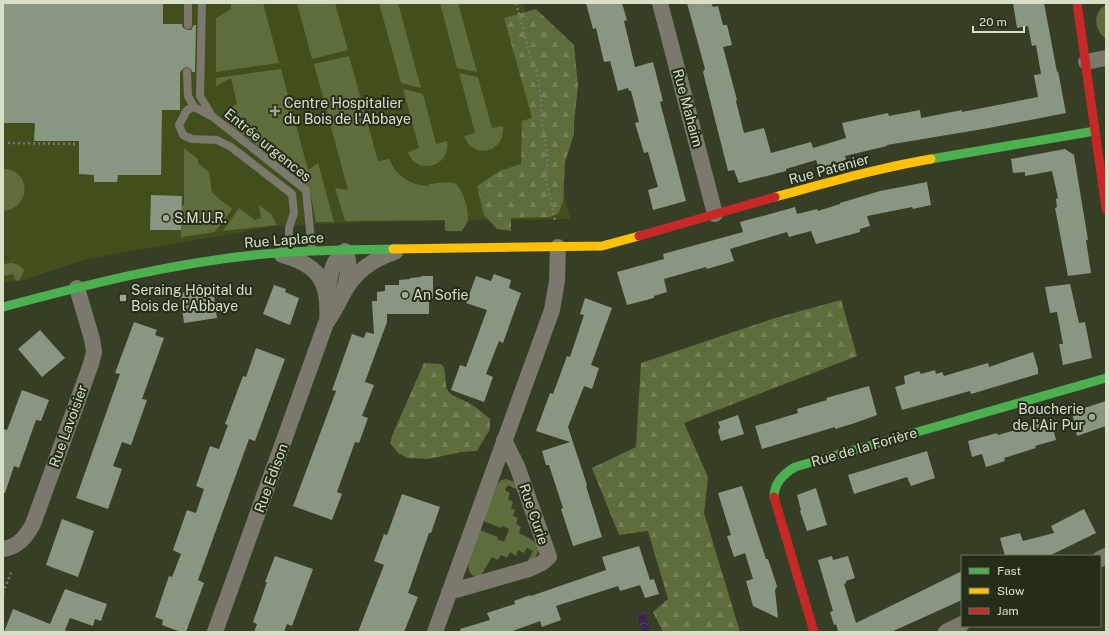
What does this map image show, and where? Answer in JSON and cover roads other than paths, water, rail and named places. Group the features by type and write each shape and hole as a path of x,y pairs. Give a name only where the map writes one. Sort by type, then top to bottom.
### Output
{"street":[{"name":"Rue Mahaim","path":"660,3 716,214"},
{"path":"1077,3 1106,209"},
{"path":"1086,62 1106,58"},
{"name":"Rue Patenier","path":"565,247 602,246 844,178 908,163 1095,131"},
{"path":"435,632 552,310 565,247"},
{"name":"Rue Laplace","path":"3,307 145,272 201,262 282,253 405,249 565,247"},
{"path":"335,295 367,266 390,254 405,249"},
{"path":"335,295 332,271 338,258 345,251"},
{"name":"Rue Edison","path":"215,632 335,295 314,270 306,264 282,253"},
{"name":"Rue Lavoisier","path":"3,549 16,545 26,536 33,524 94,352 77,288"},
{"name":"Rue de la Forière","path":"814,632 774,496 776,484 785,472 795,467 1106,378"},
{"name":"Rue Curie","path":"449,592 529,569 542,564 549,557 517,466 504,440"},
{"path":"946,632 961,624"}],"lane":[{"path":"188,3 188,25"},
{"path":"202,3 200,96 212,117"},
{"path":"187,72 188,96 194,107 187,110 179,124 183,135 192,139 217,140 231,147 292,194 294,213 282,253"},
{"name":"Entrée urgences","path":"194,107 212,117 306,190 312,252"}],"water":[{"path":"645,612 650,632 642,632 637,614"}],"place":[{"name":"Centre Hospitalier du Bois de l'Abbaye","path":"275,111"},
{"name":"S.M.U.R.","path":"166,218"},
{"name":"An Sofie","path":"405,295"},
{"name":"Seraing Hôpital du Bois de l'Abbaye","path":"123,298"},
{"name":"Boucherie de l'Air Pur","path":"1092,417"}]}
